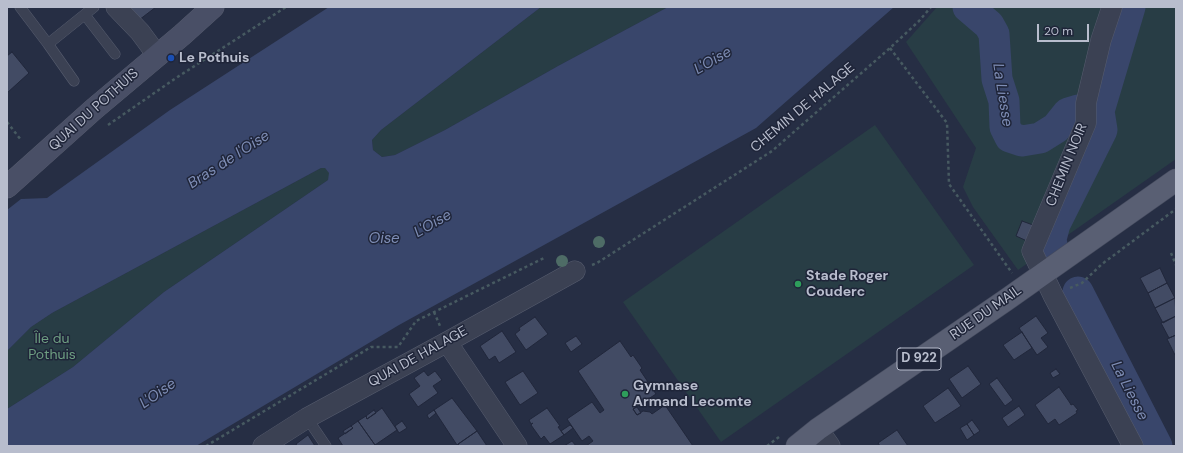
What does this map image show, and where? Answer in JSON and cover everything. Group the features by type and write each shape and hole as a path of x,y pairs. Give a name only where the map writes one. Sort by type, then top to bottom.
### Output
{"main road":[{"name":"QUAI DU POTHUIS","path":"7,187 94,109 213,7"},
{"name":"QUAI DU POTHUIS","path":"182,35 229,7"},
{"name":"RUE DU MAIL","path":"797,446 824,437 1042,273 1176,180"}],"street":[{"path":"116,7 140,32 157,55"},
{"name":"CHEMIN NOIR","path":"1112,7 1101,40 1086,103 1086,123 1032,252 1133,446"},
{"name":"QUAI DE HALAGE","path":"263,446 306,418 444,337 575,271"},
{"path":"444,337 517,446"}],"lane":[{"path":"20,7 74,81"},
{"path":"48,44 94,7"},
{"path":"85,15 115,54"},
{"path":"306,418 326,446"}],"path":[{"path":"102,129 176,78 286,7"},
{"name":"CHEMIN DE HALAGE","path":"597,263 772,151 890,48 919,21 931,7"},
{"path":"890,48 947,123 949,184 1022,288"},
{"path":"7,122 21,140"},
{"path":"1072,287 1082,283 1102,264 1176,209"},
{"path":"1171,253 1176,265"},
{"path":"206,446 371,347 398,347 416,321 546,257"},
{"path":"434,312 444,337"}],"green space":[{"path":"541,7 668,7 558,66 445,130 395,155 382,157 373,150 372,140 381,130"},
{"path":"937,7 1176,7 1176,159 1018,270 973,207 963,187 976,148 906,42"},
{"name":"Stade Roger Couderc","path":"875,125 974,265 721,442 623,302"},
{"name":"Île du Pothuis","path":"321,168 325,168 328,171 330,175 328,180 164,292 73,367 7,409 7,351 31,327 52,313"}],"water":[{"name":"Oise","path":"329,7 541,7 381,130 372,140 373,150 382,157 395,155 445,130 558,66 668,7 894,7 756,128 399,325 196,446 7,446 7,409 73,367 164,292 328,180 329,173 325,168 321,168 52,313 31,327 7,351 7,210 21,199 47,198 170,110"}],"building":[{"path":"127,7 156,7 139,20"},
{"path":"12,52 29,73 7,93 7,56"},
{"path":"1022,221 1033,225 1027,241 1016,236"},
{"path":"1160,268 1167,283 1148,293 1140,278"},
{"path":"1167,283 1175,298 1155,308 1148,293"},
{"path":"1175,298 1176,316 1163,323 1155,308"},
{"path":"1036,316 1048,333 1041,338 1048,347 1037,355 1019,328"},
{"path":"1176,316 1176,335 1169,338 1161,323"},
{"path":"535,317 548,334 526,350 515,334 520,330 519,328"},
{"path":"502,331 516,352 499,363 495,356 489,360 480,346"},
{"path":"1022,332 1032,348 1014,360 1003,345"},
{"path":"1176,335 1176,355 1175,355 1167,339"},
{"path":"576,336 582,344 571,352 565,343"},
{"name":"Gymnase Armand Lecomte","path":"620,341 631,357 633,355 642,368 640,370 656,394 633,409 637,415 643,411 650,412 652,414 665,405 693,446 586,446 593,441 589,436 582,441 567,419 592,402 600,413 604,410 578,371"},
{"path":"968,366 981,384 962,398 949,379"},
{"path":"1056,369 1060,374 1053,378 1050,373"},
{"path":"424,371 428,376 435,371 442,380 433,386 438,393 418,407 409,394 420,386 414,378"},
{"path":"523,371 538,393 520,405 505,382"},
{"path":"997,378 1013,400 1005,406 989,384"},
{"path":"1059,387 1071,405 1073,404 1078,410 1076,411 1077,413 1059,425 1055,419 1048,424 1035,405"},
{"path":"948,388 961,406 935,423 923,406"},
{"path":"452,398 477,431 457,445 434,410"},
{"path":"1019,406 1025,415 1008,427 1002,418"},
{"path":"637,407 641,413 637,415 633,409"},
{"path":"382,408 397,430 375,445 358,421 366,416 367,419"},
{"path":"547,408 560,426 558,427 564,435 550,444 544,436 541,439 531,425 533,423 531,424 529,420"},
{"path":"374,410 376,413 367,419 366,416"},
{"path":"434,410 436,413 429,419 427,415"},
{"path":"972,420 980,431 974,435 967,424"},
{"path":"358,421 375,445 343,446 338,438 353,428 351,426"},
{"path":"402,421 407,428 399,433 395,426"},
{"path":"967,424 974,435 967,440 960,428"},
{"path":"570,425 573,428 564,435 561,431"},
{"path":"351,426 353,428 345,434 343,431"},
{"path":"897,430 908,446 880,446 878,443"},
{"path":"477,431 487,446 460,446 458,444"},
{"path":"308,435 315,446 297,446 296,444"},
{"path":"572,441 576,446 564,446"}],"waterway":[{"name":"La Liesse","path":"968,7 989,25 994,34 997,79 1004,101 1005,127 1010,137 1022,141 1040,138 1056,128 1068,113 1078,110"},
{"name":"La Liesse","path":"1091,110 1099,111 1130,7"},
{"name":"La Liesse","path":"1053,251 1051,239 1055,224 1102,130 1099,111"},
{"name":"La Liesse","path":"1078,292 1157,446"}],"place":[{"name":"Le Pothuis","path":"171,58"},
{"name":"Stade Roger Couderc","path":"798,284"},
{"name":"Gymnase Armand Lecomte","path":"625,394"}],"water label":[{"name":"L'Oise","path":"713,61"},
{"name":"Bras de l'Oise","path":"229,160"},
{"name":"L'Oise","path":"433,224"},
{"name":"L'Oise","path":"158,394"}]}
